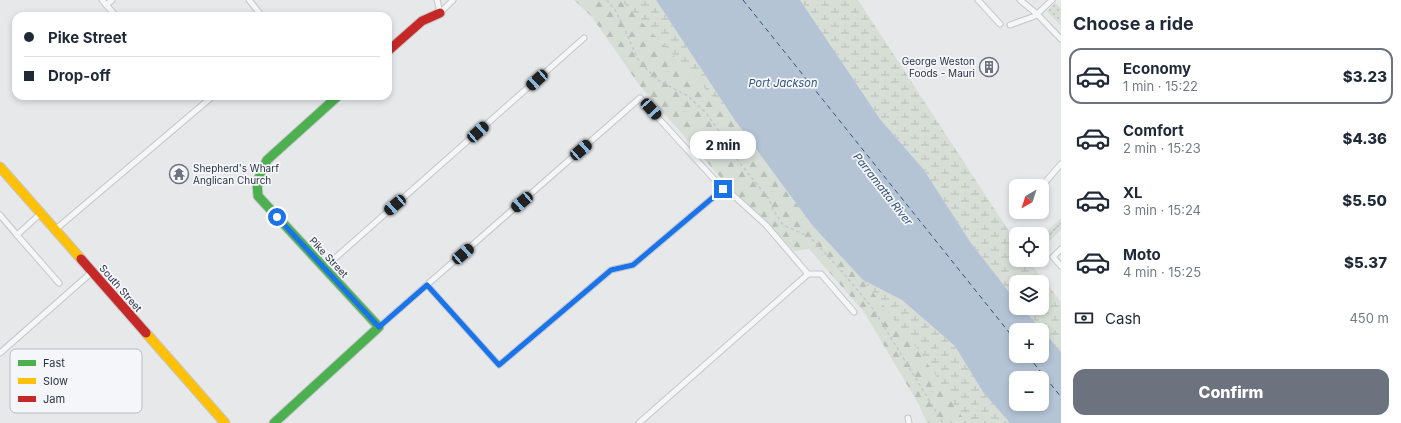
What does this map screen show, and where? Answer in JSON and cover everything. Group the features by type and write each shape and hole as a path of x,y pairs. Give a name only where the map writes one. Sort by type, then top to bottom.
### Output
{"street":[{"path":"392,47 422,21 440,13"},
{"name":"Pike Street","path":"330,100 268,160 257,182 258,196 379,327"},
{"name":"South Street","path":"0,167 225,423"},
{"path":"274,423 379,327"}],"lane":[{"path":"102,0 112,12"},
{"path":"106,5 112,0"},
{"path":"249,0 259,12"},
{"path":"437,0 440,13"},
{"path":"440,13 453,0"},
{"path":"978,0 1000,24"},
{"path":"1020,0 1037,14 1061,39"},
{"path":"1010,24 1030,18 1037,14 1052,0"},
{"path":"324,268 584,38"},
{"path":"379,327 640,98 723,189 633,265 611,270 499,365 427,285"},
{"path":"56,229 208,100"},
{"path":"1048,179 1061,164"},
{"path":"734,196 766,225 808,274"},
{"path":"17,235 41,213"},
{"path":"0,215 59,283"},
{"path":"1061,249 1053,257 1061,266"},
{"path":"0,353 93,272"},
{"path":"639,423 808,274 821,274 854,312"}],"path":[{"path":"607,0 615,10 623,25 637,58 656,79 688,96 706,113 735,157 769,199 774,211 783,225 810,237 839,268 874,310 928,396 943,423"},
{"path":"1049,235 1061,223"}],"green space":[{"path":"574,0 621,0 734,119 812,225 878,295 925,359 963,418 959,423 927,423 919,405 864,312 809,249 794,251 728,186 640,86 592,17"},
{"path":"621,0 656,0 734,119 627,7"},
{"path":"800,0 858,0 1009,231 1009,267 1034,267 1040,275 1009,275 1009,292 971,243 924,170 880,119"},
{"path":"1055,3 1061,9 1061,26 1047,11"},
{"path":"1061,218 1061,230 1049,241 1049,229"},
{"path":"863,280 902,300 955,346 983,392 1011,423 959,423 963,418 925,359"},
{"path":"1049,287 1061,302 1061,352 1049,338 1049,323 1035,323 1028,315 1049,315"}],"water":[{"name":"Port Jackson","path":"656,0 800,0 880,119 924,170 971,243 1009,292 1009,315 1028,315 1036,323 1009,323 1009,363 1049,363 1049,338 1061,352 1061,423 1010,423 983,392 955,346 902,300 863,280 812,225 734,119"}],"ferry route":[{"path":"743,0 1009,332"},
{"path":"1034,363 1061,397"}],"traffic: fast":[{"path":"274,423 379,327 258,196 257,182 267,160 334,100"}],"traffic: slow":[{"path":"0,167 81,259"},
{"path":"146,333 225,423"}],"traffic: jam":[{"path":"392,47 422,21 440,13"},
{"path":"81,259 146,333"}],"place":[{"name":"George Weston Foods - Mauri","path":"989,67"},
{"name":"Shepherd's Wharf Anglican Church","path":"179,174"}],"route":[{"path":"277,217 379,327 427,285 499,365 611,270 633,265 723,189"}],"water label":[{"name":"Parramatta River","path":"883,189"}]}
